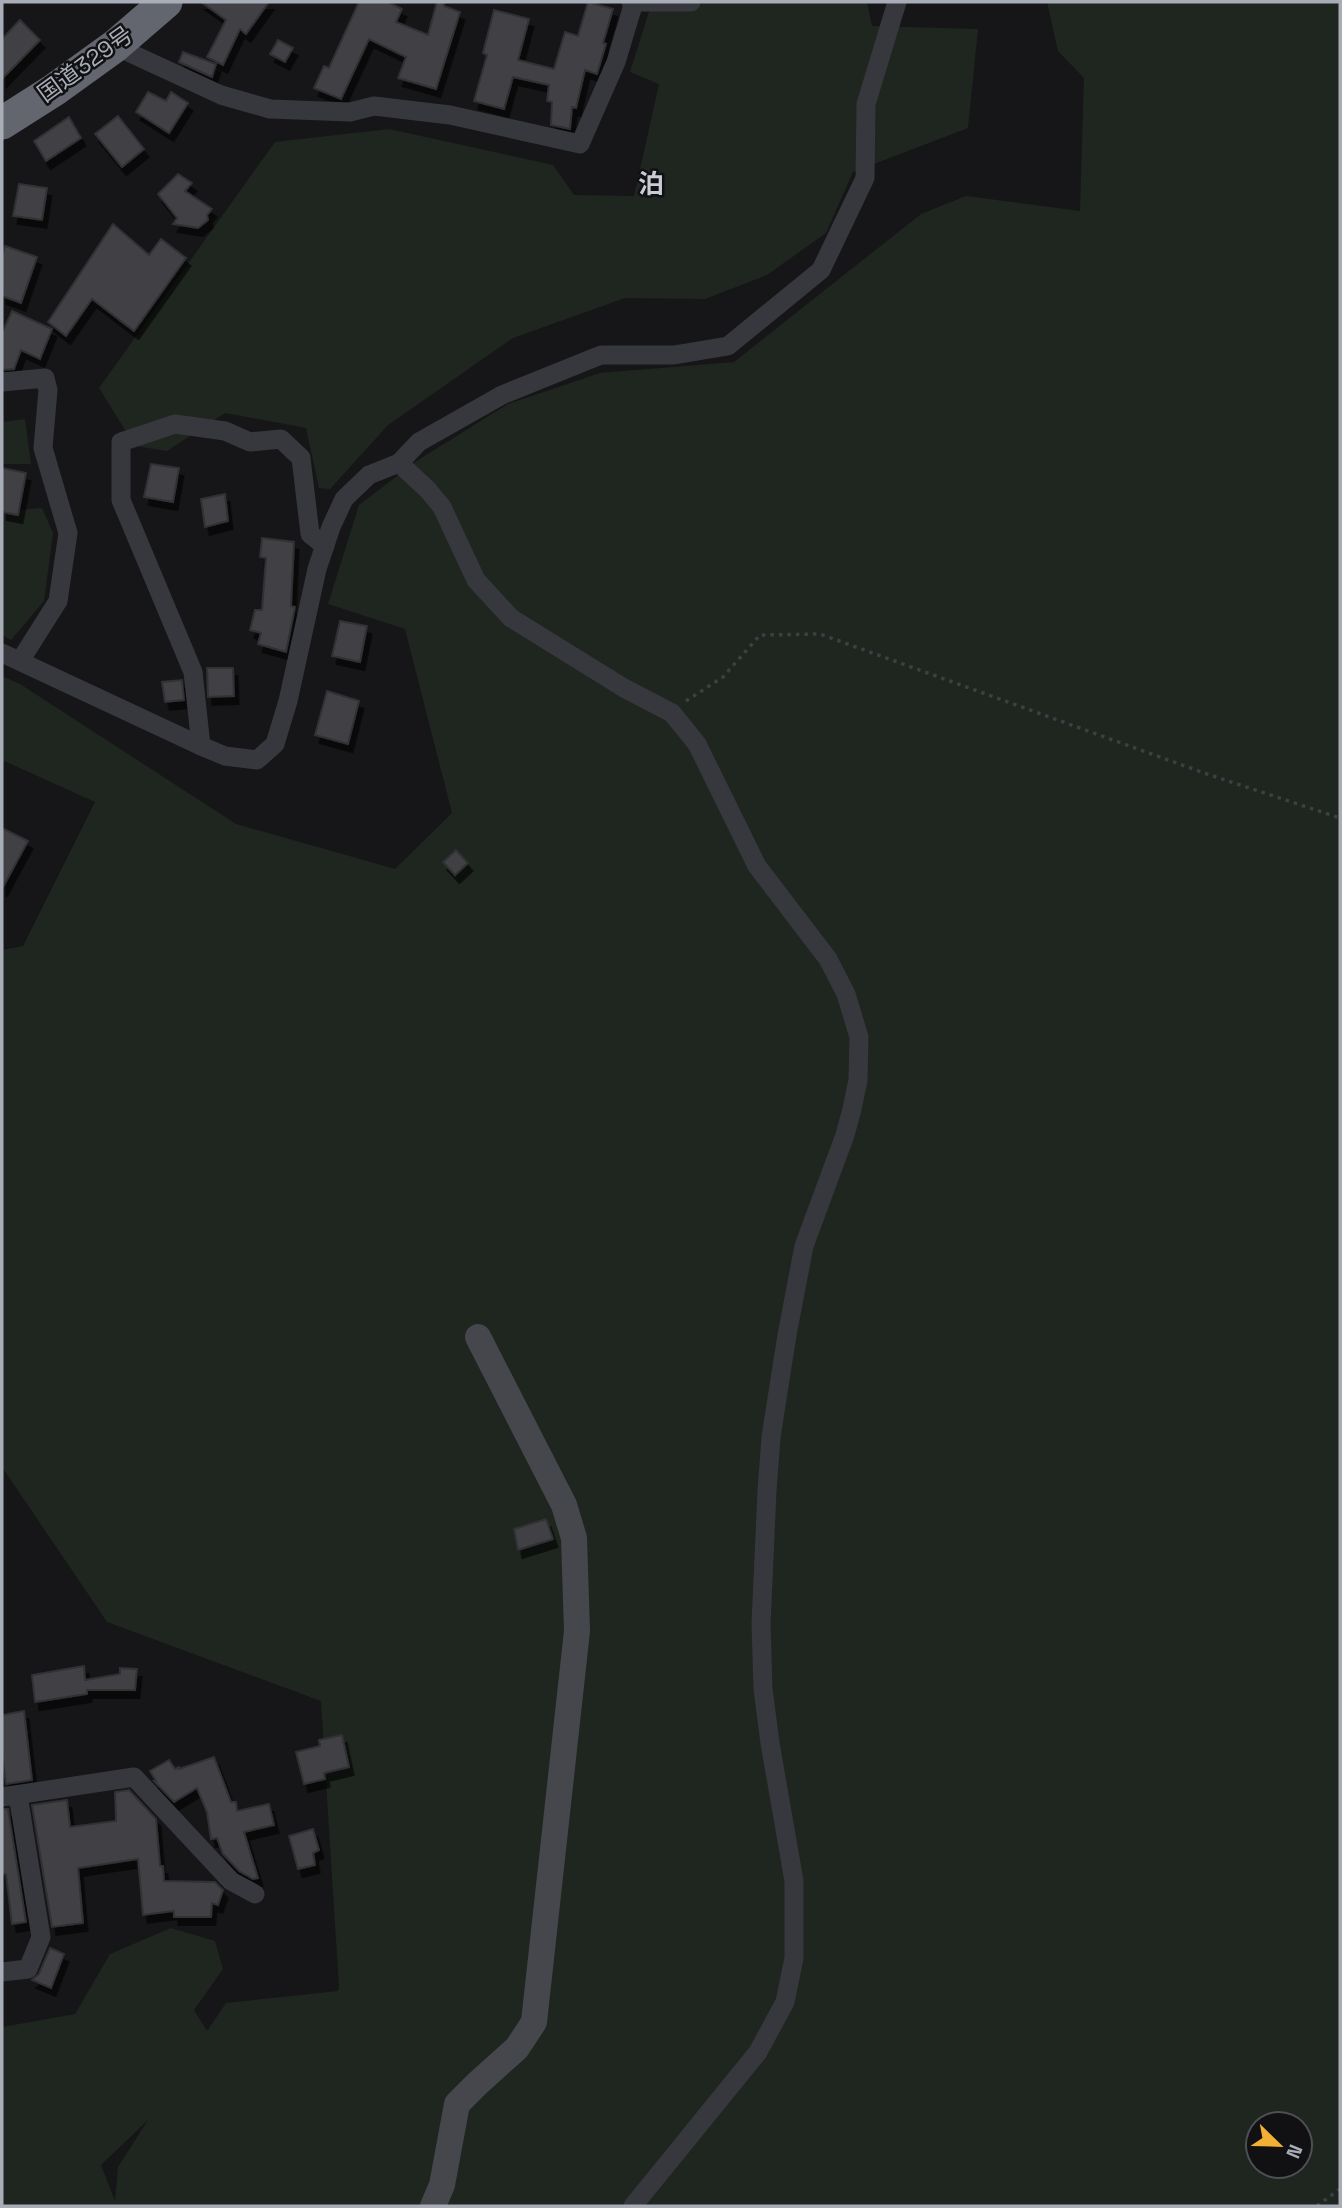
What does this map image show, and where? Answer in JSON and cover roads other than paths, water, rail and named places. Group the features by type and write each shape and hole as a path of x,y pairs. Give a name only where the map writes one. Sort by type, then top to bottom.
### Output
{"highway":[{"name":"国道329号","path":"2,123 115,46 166,2"}],"street":[{"path":"115,46 221,95 270,109 350,112 374,106 450,115 580,144 616,62 632,2 691,2"},
{"path":"2,653 201,747 226,757 257,760 275,744 288,701 317,569 331,527 344,499 369,475 399,463 419,442 502,395 601,355 674,355 728,346 821,270 865,178 866,104 897,2"},
{"path":"2,382 45,378 48,390 43,448 68,533 58,601 20,661"},
{"path":"201,747 193,672 121,500 121,442 176,424 225,431 250,442 281,439 301,458 310,534 324,546"},
{"path":"399,463 442,507 476,580 511,618 624,688 672,713 697,744 757,866 828,960 846,994 859,1037 858,1080 852,1109 804,1246 771,1437 766,1491 761,1624 763,1689 794,1881 794,1958 785,2002 758,2052 633,2206"},
{"path":"433,2206 442,2185 457,2104 517,2049 534,2022 576,1630 575,1538 564,1504 478,1337"},
{"path":"2,1972 29,1969 41,1937 10,1796 134,1777 231,1881 255,1894"}],"district":[{"name":"泊","path":"651,184"}]}
